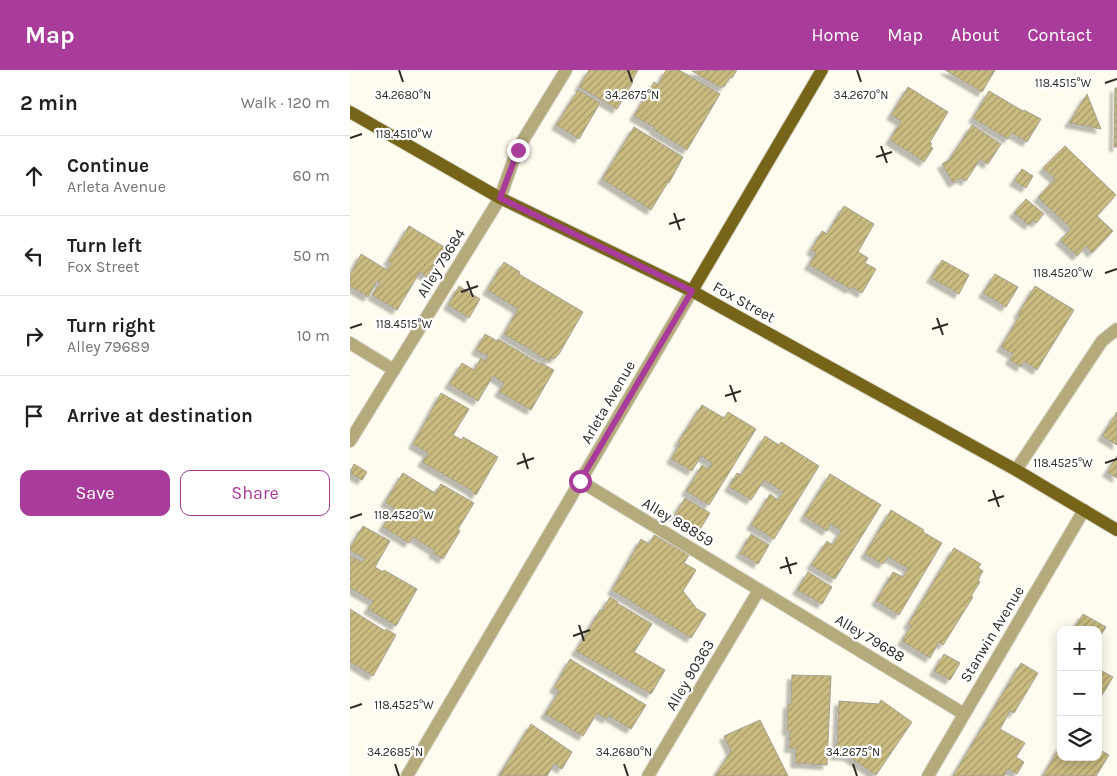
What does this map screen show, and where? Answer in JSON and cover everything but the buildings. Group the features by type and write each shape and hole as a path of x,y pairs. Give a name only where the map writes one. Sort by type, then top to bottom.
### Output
{"main road":[{"name":"Arleta Avenue","path":"692,291 822,70"},
{"name":"Fox Street","path":"350,112 500,198 692,291 1016,470 1117,530"}],"street":[{"name":"Alley 79684","path":"350,441 500,198 518,150 566,70"},
{"name":"Arleta Avenue","path":"407,776 692,291"},
{"path":"1016,470 1102,341 1117,329"},
{"path":"350,343 394,370"},
{"name":"Alley 88859","path":"580,481 759,590"},
{"name":"Stanwin Avenue","path":"928,776 1084,510"},
{"name":"Alley 79688","path":"759,590 964,714"},
{"name":"Alley 90363","path":"648,776 759,590"}],"route":[{"path":"518,150 500,198 692,291 580,481"}]}
